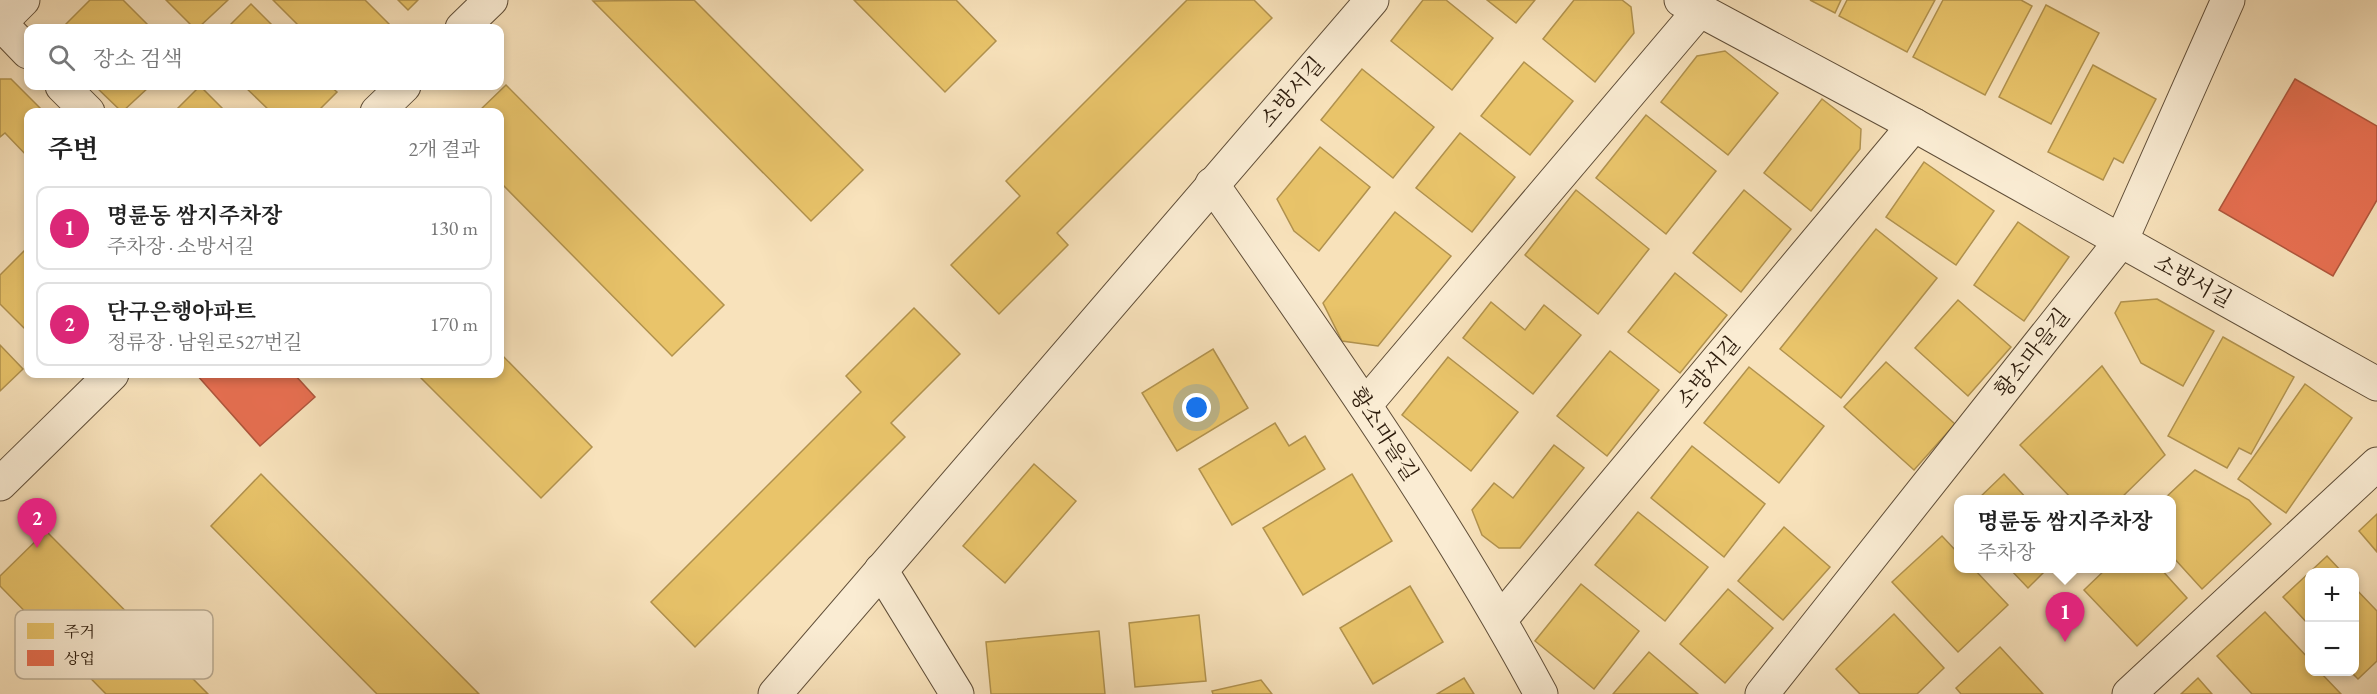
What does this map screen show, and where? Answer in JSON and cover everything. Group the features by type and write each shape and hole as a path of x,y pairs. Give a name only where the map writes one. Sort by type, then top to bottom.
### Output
{"street":[{"path":"23,0 0,23 24,48"},
{"path":"466,24 491,0"},
{"name":"소방서길","path":"775,694 1372,0"},
{"name":"황소마을길","path":"1780,687 2121,241 2228,0"},
{"name":"소방서길","path":"1366,404 1690,6 1914,125 2377,384"},
{"path":"66,90 84,108"},
{"path":"381,108 400,90"},
{"name":"소방서길","path":"1501,619 1914,125"},
{"name":"황소마을길","path":"1212,184 1366,404 1501,619 1541,694"},
{"path":"0,484 108,378"},
{"path":"2129,694 2377,464"},
{"path":"881,570 957,694"}],"building: 주거":[{"path":"90,0 123,0 147,24 66,24"},
{"path":"166,0 228,0 202,24 190,24"},
{"path":"273,0 365,0 389,24 297,24"},
{"path":"398,0 418,0 408,10"},
{"path":"694,0 863,170 811,221 593,1"},
{"path":"854,0 956,0 996,41 945,92"},
{"path":"1187,0 1254,0 1272,18 1057,233 1068,245 999,314 951,265 1020,196 1006,181"},
{"path":"1423,0 1446,0 1493,38 1452,90 1391,41"},
{"path":"1487,0 1535,0 1516,23"},
{"path":"1574,0 1622,0 1631,7 1634,33 1595,82 1543,39"},
{"path":"1810,0 1841,0 1835,13"},
{"path":"1847,0 1935,0 1907,52 1839,16"},
{"path":"1943,0 2021,0 2032,6 1985,95 1913,57"},
{"path":"251,4 271,24 231,24"},
{"path":"2046,5 2099,33 2051,124 1999,97"},
{"path":"1725,51 1778,93 1728,155 1661,102 1697,56"},
{"path":"1524,62 1573,101 1530,155 1481,116"},
{"path":"2093,65 2156,99 2123,163 2114,158 2103,180 2048,152"},
{"path":"1362,69 1434,127 1393,178 1321,120"},
{"path":"0,79 11,79 40,108 24,108 24,153 5,133 0,137"},
{"path":"506,85 724,305 672,356 504,186 504,108 482,108 501,90 504,90"},
{"path":"99,90 146,90 126,108 118,108"},
{"path":"196,90 204,90 222,108 178,108"},
{"path":"248,90 335,90 337,92 321,108 267,108"},
{"path":"1822,99 1861,129 1860,149 1811,211 1764,173"},
{"path":"1646,115 1716,171 1666,234 1596,178"},
{"path":"1460,133 1515,177 1472,232 1416,188"},
{"path":"1320,147 1370,187 1319,251 1294,231 1277,199"},
{"path":"1924,162 1994,211 1956,265 1886,217"},
{"path":"1576,190 1649,249 1598,314 1525,255"},
{"path":"1744,190 1791,229 1741,292 1693,253"},
{"path":"1395,212 1451,256 1378,346 1342,341 1323,303"},
{"path":"2018,222 2069,257 2024,321 1974,285"},
{"path":"1876,229 1937,278 1841,398 1780,349"},
{"path":"24,251 24,328 0,304 0,275"},
{"path":"1675,273 1727,315 1680,373 1628,332"},
{"path":"2157,299 2214,331 2183,386 2141,363 2115,313 2121,302"},
{"path":"1958,300 2011,347 1968,396 1915,348"},
{"path":"1491,302 1525,330 1544,305 1581,335 1533,394 1463,338"},
{"path":"914,308 960,354 891,423 905,437 695,647 651,602 861,392 846,376"},
{"path":"2223,337 2294,377 2251,454 2239,448 2227,468 2168,436"},
{"path":"0,345 23,369 0,391"},
{"path":"1213,349 1248,408 1177,451 1142,393"},
{"path":"1610,351 1659,390 1607,456 1557,416"},
{"path":"504,357 592,447 541,498 421,378 504,378"},
{"path":"1448,357 1518,412 1471,471 1402,415"},
{"path":"1886,362 1955,424 1914,470 1844,407"},
{"path":"2102,366 2165,455 2124,495 2068,495 2020,445"},
{"path":"1749,367 1824,426 1779,483 1704,423"},
{"path":"2305,384 2352,418 2286,513 2238,479"},
{"path":"1275,423 1289,446 1305,436 1325,469 1232,525 1199,469"},
{"path":"1554,445 1584,468 1520,548 1499,548 1482,535 1472,510 1494,483 1513,498"},
{"path":"1692,446 1765,504 1724,557 1651,498"},
{"path":"1034,464 1076,501 1005,583 963,546"},
{"path":"2195,470 2249,500 2271,524 2202,589 2176,560 2176,495 2168,495"},
{"path":"261,474 479,694 377,694 211,526"},
{"path":"1352,474 1392,541 1303,595 1263,528"},
{"path":"2004,474 2023,495 1982,495"},
{"path":"1638,512 1708,567 1665,621 1595,565"},
{"path":"2377,514 2377,552 2359,531"},
{"path":"1784,527 1830,567 1783,620 1738,581"},
{"path":"46,531 125,610 24,610 0,586 0,576"},
{"path":"1942,536 1954,549 1954,573 1978,573 2008,605 1958,652 1892,582"},
{"path":"2327,556 2338,568 2314,568"},
{"path":"2014,573 2043,573 2028,588"},
{"path":"2102,573 2164,573 2187,598 2137,646 2084,590"},
{"path":"2305,576 2305,621 2283,597"},
{"path":"1581,584 1639,631 1594,689 1535,641"},
{"path":"1410,586 1443,642 1373,684 1340,628"},
{"path":"1728,589 1773,628 1725,683 1680,644"},
{"path":"2359,592 2377,611 2377,661 2358,679 2355,676 2359,676"},
{"path":"2265,612 2305,655 2305,676 2324,676 2341,694 2252,694 2217,656"},
{"path":"1894,614 1944,668 1917,694 1860,694 1836,669"},
{"path":"1199,615 1206,681 1135,687 1129,623"},
{"path":"1099,631 1105,694 991,694 986,642"},
{"path":"2000,647 2043,694 1961,694 1956,688"},
{"path":"1649,652 1698,694 1613,694"},
{"path":"1464,678 1474,694 1437,694"},
{"path":"2198,678 2212,694 2181,694"},
{"path":"91,679 193,679 208,694 106,694"},
{"path":"1261,680 1272,694 1213,694 1212,691"}],"building: 상업":[{"path":"2295,79 2377,126 2377,200 2333,276 2219,210"},
{"path":"200,378 298,378 315,397 260,446"}],"place":[{"name":"단구은행아파트","path":"37,548"},
{"name":"명륜동 쌈지주차장","path":"2065,642"}]}
